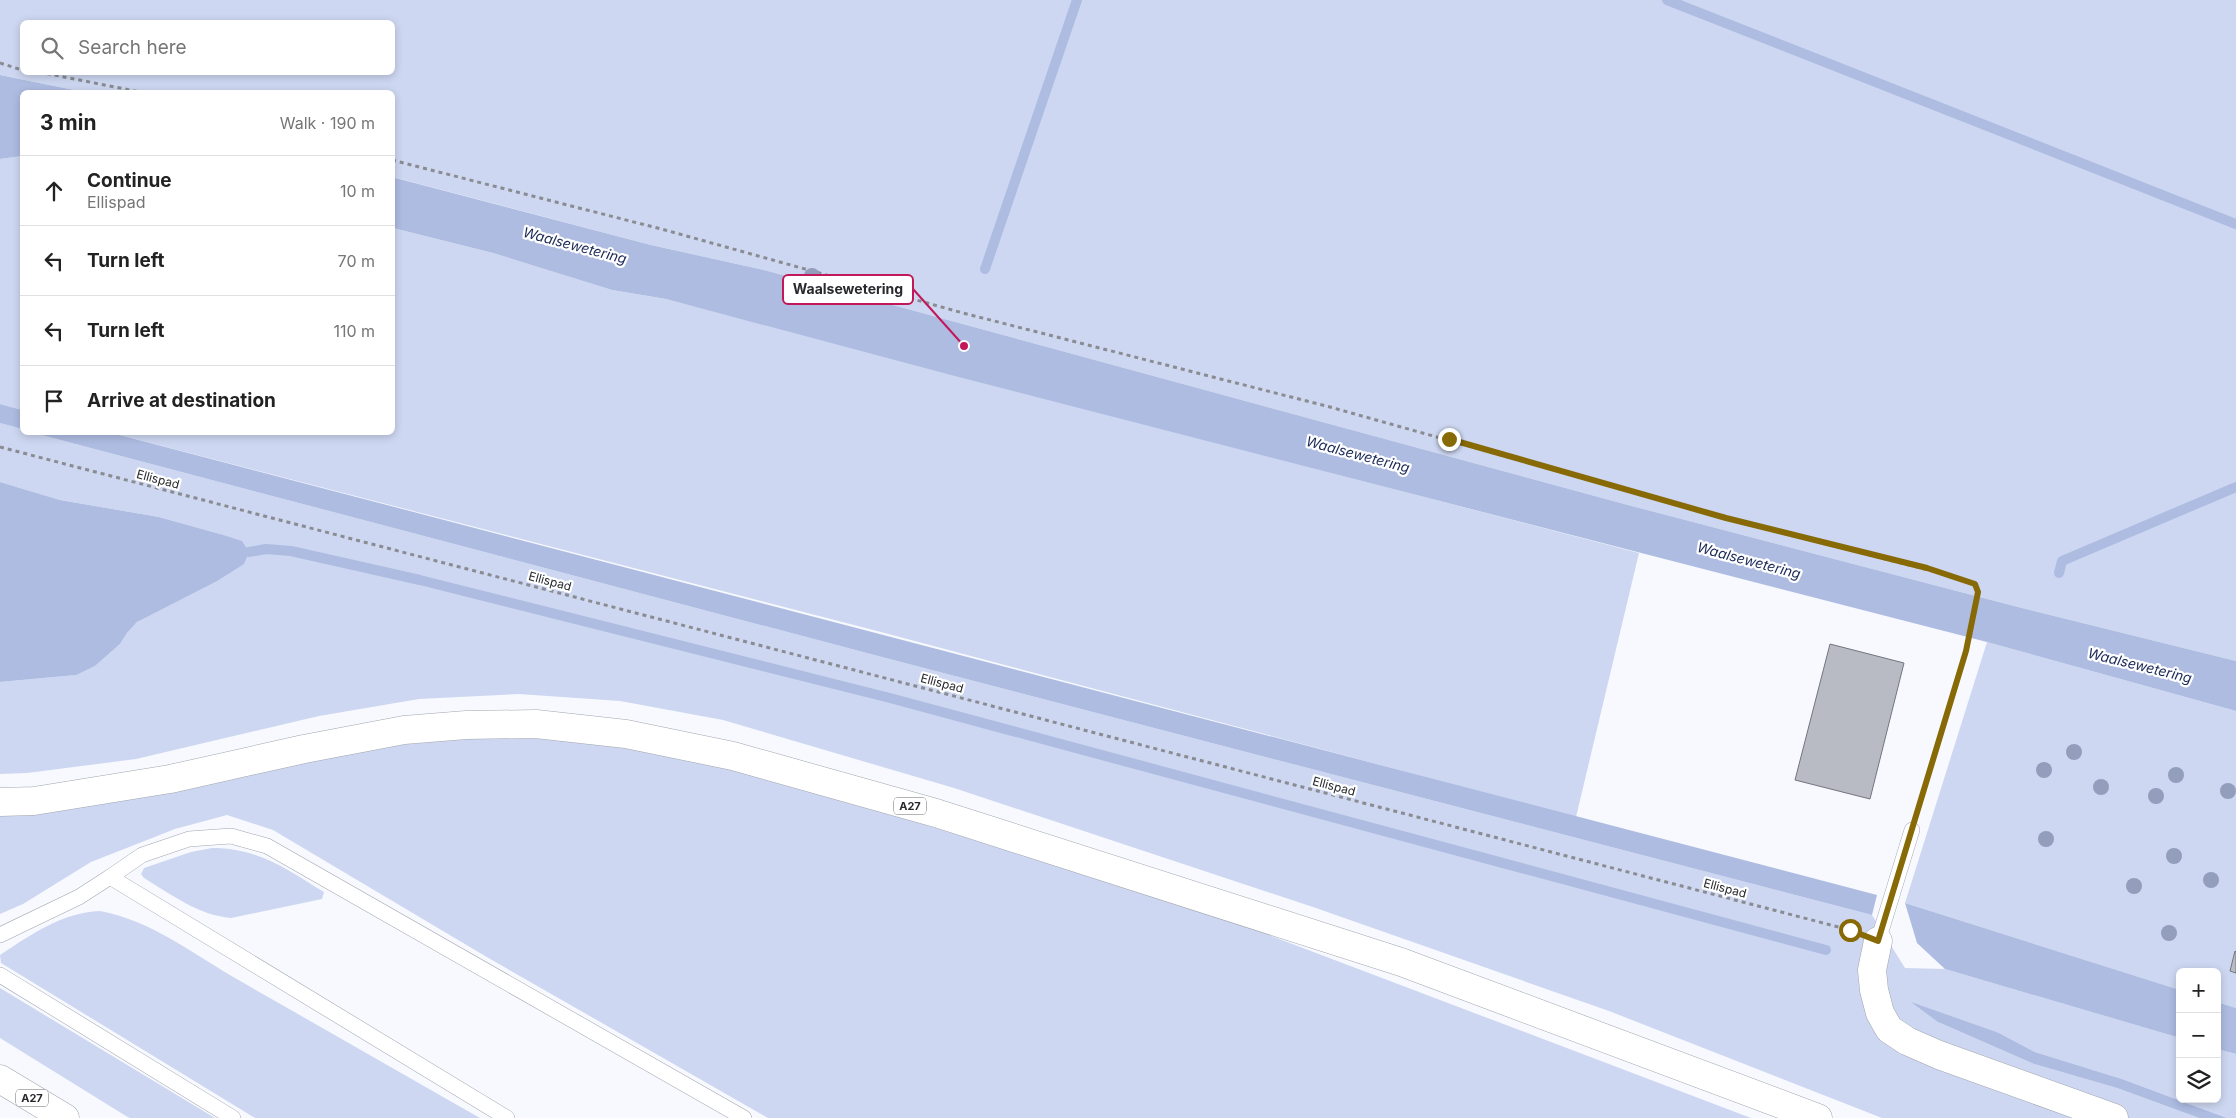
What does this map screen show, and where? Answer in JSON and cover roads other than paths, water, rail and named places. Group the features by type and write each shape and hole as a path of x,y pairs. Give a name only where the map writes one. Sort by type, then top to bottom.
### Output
{"main road":[{"name":"A27","path":"0,802 34,801 170,779 304,749 404,730 466,725 536,724 626,734 733,756 936,813 1402,962 1818,1118"},
{"path":"1878,941 1872,970 1874,990 1880,1014 1888,1029 1907,1041 1939,1055 2114,1118"},
{"name":"A27","path":"0,1078 65,1118"}],"lane":[{"path":"1878,941 1912,830"},
{"path":"0,935 79,897 142,855 189,839 231,836 267,846 744,1118"},
{"path":"110,877 507,1118"},
{"path":"0,975 233,1118"}],"water":[{"path":"0,75 74,90 20,90 20,156 0,159"},
{"path":"395,178 651,245 764,270 1628,505 2018,607 2236,661 2236,711 1987,642 951,375 666,299 612,290 493,253 395,228"},
{"path":"0,404 20,409 20,428 0,423"},
{"path":"42,435 120,435 1877,895 1872,915 878,656"},
{"path":"0,482 60,500 159,517 220,534 242,541 249,552 244,564 217,581 137,622 120,644 95,666 76,675 0,682"},
{"path":"1905,903 2176,989 2176,1037 1945,969 1917,943"},
{"path":"1911,1002 1999,1033 2035,1052 2122,1079 2176,1099 2176,1103 2187,1103 2227,1118 2199,1118 2117,1088 2034,1064 1938,1022"},
{"path":"2221,1003 2236,1008 2236,1054 2221,1050"}],"waterway":[{"path":"985,269 1077,0"},
{"path":"1667,0 2236,224"},
{"path":"2059,573 2062,561 2236,487"},
{"path":"249,552 266,549 291,551 420,580 890,698 1826,950"}],"place":[{"name":"Waalsewetering","path":"964,346"}]}
